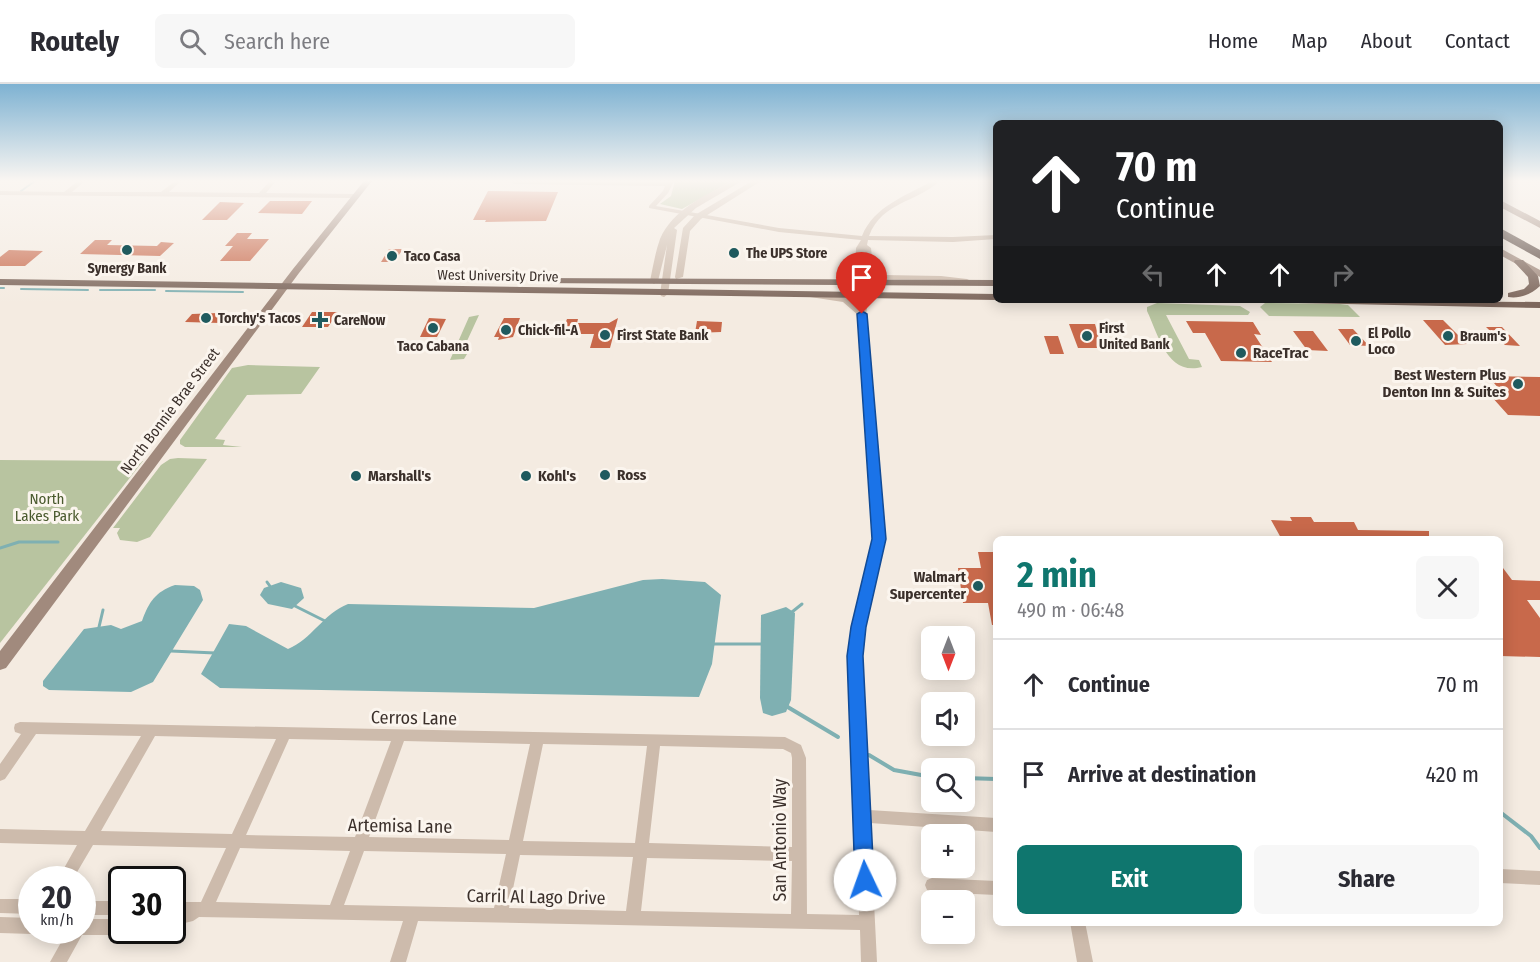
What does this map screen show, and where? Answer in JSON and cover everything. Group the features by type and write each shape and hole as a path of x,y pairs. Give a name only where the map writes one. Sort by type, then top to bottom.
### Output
{"highway":[{"path":"1503,225 1538,251"},
{"path":"1503,234 1538,251"}],"main road":[{"name":"North Bonnie Brae Street","path":"0,663 335,222"},
{"path":"1503,253 1540,273"},
{"path":"1503,253 1540,273"},
{"path":"1506,294 1528,291 1535,285 1533,276 1519,262"},
{"name":"West University Drive","path":"0,274 502,291 993,297"},
{"path":"19,282 28,274"},
{"path":"502,291 547,287 648,286 679,277 790,278 801,282"},
{"name":"West University Drive","path":"0,282 993,283"},
{"path":"664,294 682,290 812,289 876,282"},
{"path":"1506,294 1540,295"},
{"path":"1465,303 1540,305"}],"street":[{"path":"664,294 660,281 674,225 677,222"},
{"path":"679,277 686,230 693,222"},
{"path":"726,222 864,237 970,239 993,237"},
{"path":"859,282 860,248 863,246 864,237 872,222"},
{"path":"863,246 867,248 869,267 882,277 941,278 981,283"},
{"path":"813,295 845,300 862,314"},
{"path":"869,962 855,656 858,627 879,539 862,314 864,302 875,296"},
{"name":"Cerros Lane","path":"0,775 26,728 785,743 796,749 799,758"},
{"path":"73,866 152,730"},
{"path":"205,910 285,733"},
{"path":"334,913 399,736"},
{"path":"500,916 538,739"},
{"path":"633,919 654,742"},
{"name":"San Antonio Way","path":"799,758 799,922"},
{"path":"862,816 993,825"},
{"name":"Artemisa Lane","path":"0,837 800,854"},
{"path":"1503,876 1540,878"},
{"path":"933,885 993,888"},
{"path":"0,906 18,907"},
{"name":"Carril Al Lago Drive","path":"186,909 867,923"},
{"name":"Carril Al Lago Drive","path":"186,915 205,910"},
{"path":"398,962 413,914"},
{"path":"0,925 18,926"},
{"path":"1078,926 1085,962"},
{"path":"58,962 68,944"}],"green space":[{"path":"1157,303 1240,306 1250,312 1248,315 1166,315 1189,359 1199,360 1202,367 1190,368 1180,366 1172,360 1160,342 1147,311 1147,307"},
{"path":"1265,303 1348,305 1360,317 1269,316 1260,307"},
{"path":"479,315 461,354 467,354 464,359 450,360 469,317"},
{"path":"248,365 320,367 301,394 247,395 215,439 225,440 223,445 242,447 185,447 180,444 180,440 232,368"},
{"path":"170,459 207,459 150,537 137,542 120,540 117,533 120,528 113,528 161,465"},
{"name":"North Lakes Park","path":"0,460 143,461 0,643"}],"water":[{"path":"643,580 705,582 721,595 712,664 699,697 220,688 201,674 229,624 246,626 288,649 304,639 339,608 348,604 534,608"},
{"path":"281,582 301,588 304,598 292,609 268,604 260,595 264,588"},
{"path":"175,585 194,586 200,590 203,600 153,682 131,692 49,690 43,686 43,681 84,629 111,625 121,629 142,621 154,598"},
{"path":"786,607 795,613 791,700 786,712 772,716 763,713 760,698 761,615"}],"building":[{"path":"237,233 252,233 247,239 269,239 250,261 220,261 233,246 225,246"},
{"path":"95,240 112,240 107,245 157,246 161,242 174,243 160,256 80,254"},
{"name":"Taco Casa","path":"389,249 403,249 394,262 381,262"},
{"path":"9,250 43,251 25,266 0,266 0,257"},
{"name":"CareNow","path":"312,312 338,312 328,327 302,327"},
{"name":"Torchy's Tacos","path":"192,314 228,314 220,323 185,322"},
{"name":"Taco Cabana","path":"429,318 446,319 437,337 420,337"},
{"name":"Chick-fil-A","path":"504,318 520,318 513,337 498,340 499,337 494,337"},
{"name":"First State Bank","path":"618,318 610,348 590,348 594,334 561,334 567,319 578,319 577,323 609,323"},
{"name":"Braum's","path":"1423,320 1443,320 1467,344 1445,345"},
{"path":"697,321 722,322 721,332 695,333"},
{"path":"1186,321 1253,322 1261,335 1254,334 1272,362 1221,361 1205,333 1193,333"},
{"name":"First United Bank","path":"1069,324 1095,324 1102,348 1078,348"},
{"path":"1486,327 1502,327 1520,346 1505,345"},
{"name":"El Pollo Loco","path":"1338,329 1353,329 1369,346 1350,345"},
{"path":"1293,331 1313,331 1328,351 1307,350"},
{"path":"1044,336 1058,336 1064,354 1050,354"},
{"path":"1488,376 1540,377 1540,416 1508,415 1491,396 1506,397"},
{"path":"1290,517 1311,517 1314,522 1354,522 1358,530 1429,531 1429,536 1280,536 1271,520 1292,521"},
{"name":"Walmart Supercenter","path":"978,552 993,552 993,625 988,603 963,603 958,568 981,568"},
{"path":"1503,568 1512,580 1540,581 1540,600 1527,600 1540,618 1540,657 1503,656"}],"waterway":[{"path":"21,289 88,290"},
{"path":"100,290 155,290"},
{"path":"166,291 243,292"},
{"path":"0,548 19,542 58,542"},
{"path":"267,582 272,589"},
{"path":"792,612 802,604"},
{"path":"293,605 325,621"},
{"path":"99,627 103,610"},
{"path":"710,644 763,644"},
{"path":"171,651 215,653"},
{"path":"786,706 838,737"},
{"path":"869,755 894,770 921,775"},
{"path":"975,778 993,779"},
{"path":"1503,814 1531,836 1540,848"}],"place":[{"name":"Synergy Bank","path":"127,250"},
{"name":"The UPS Store","path":"734,253"},
{"name":"Taco Casa","path":"392,256"},
{"name":"Torchy's Tacos","path":"206,318"},
{"name":"CareNow","path":"320,320"},
{"name":"Taco Cabana","path":"433,328"},
{"name":"Chick-fil-A","path":"506,330"},
{"name":"First State Bank","path":"605,335"},
{"name":"First United Bank","path":"1087,336"},
{"name":"Braum's","path":"1448,336"},
{"name":"El Pollo Loco","path":"1356,341"},
{"name":"RaceTrac","path":"1241,353"},
{"name":"Best Western Plus Denton Inn & Suites","path":"1518,384"},
{"name":"Ross","path":"605,475"},
{"name":"Marshall's","path":"356,476"},
{"name":"Kohl's","path":"526,476"},
{"name":"Walmart Supercenter","path":"978,586"}],"route":[{"path":"862,314 879,539 858,627 855,656 865,880"}]}
